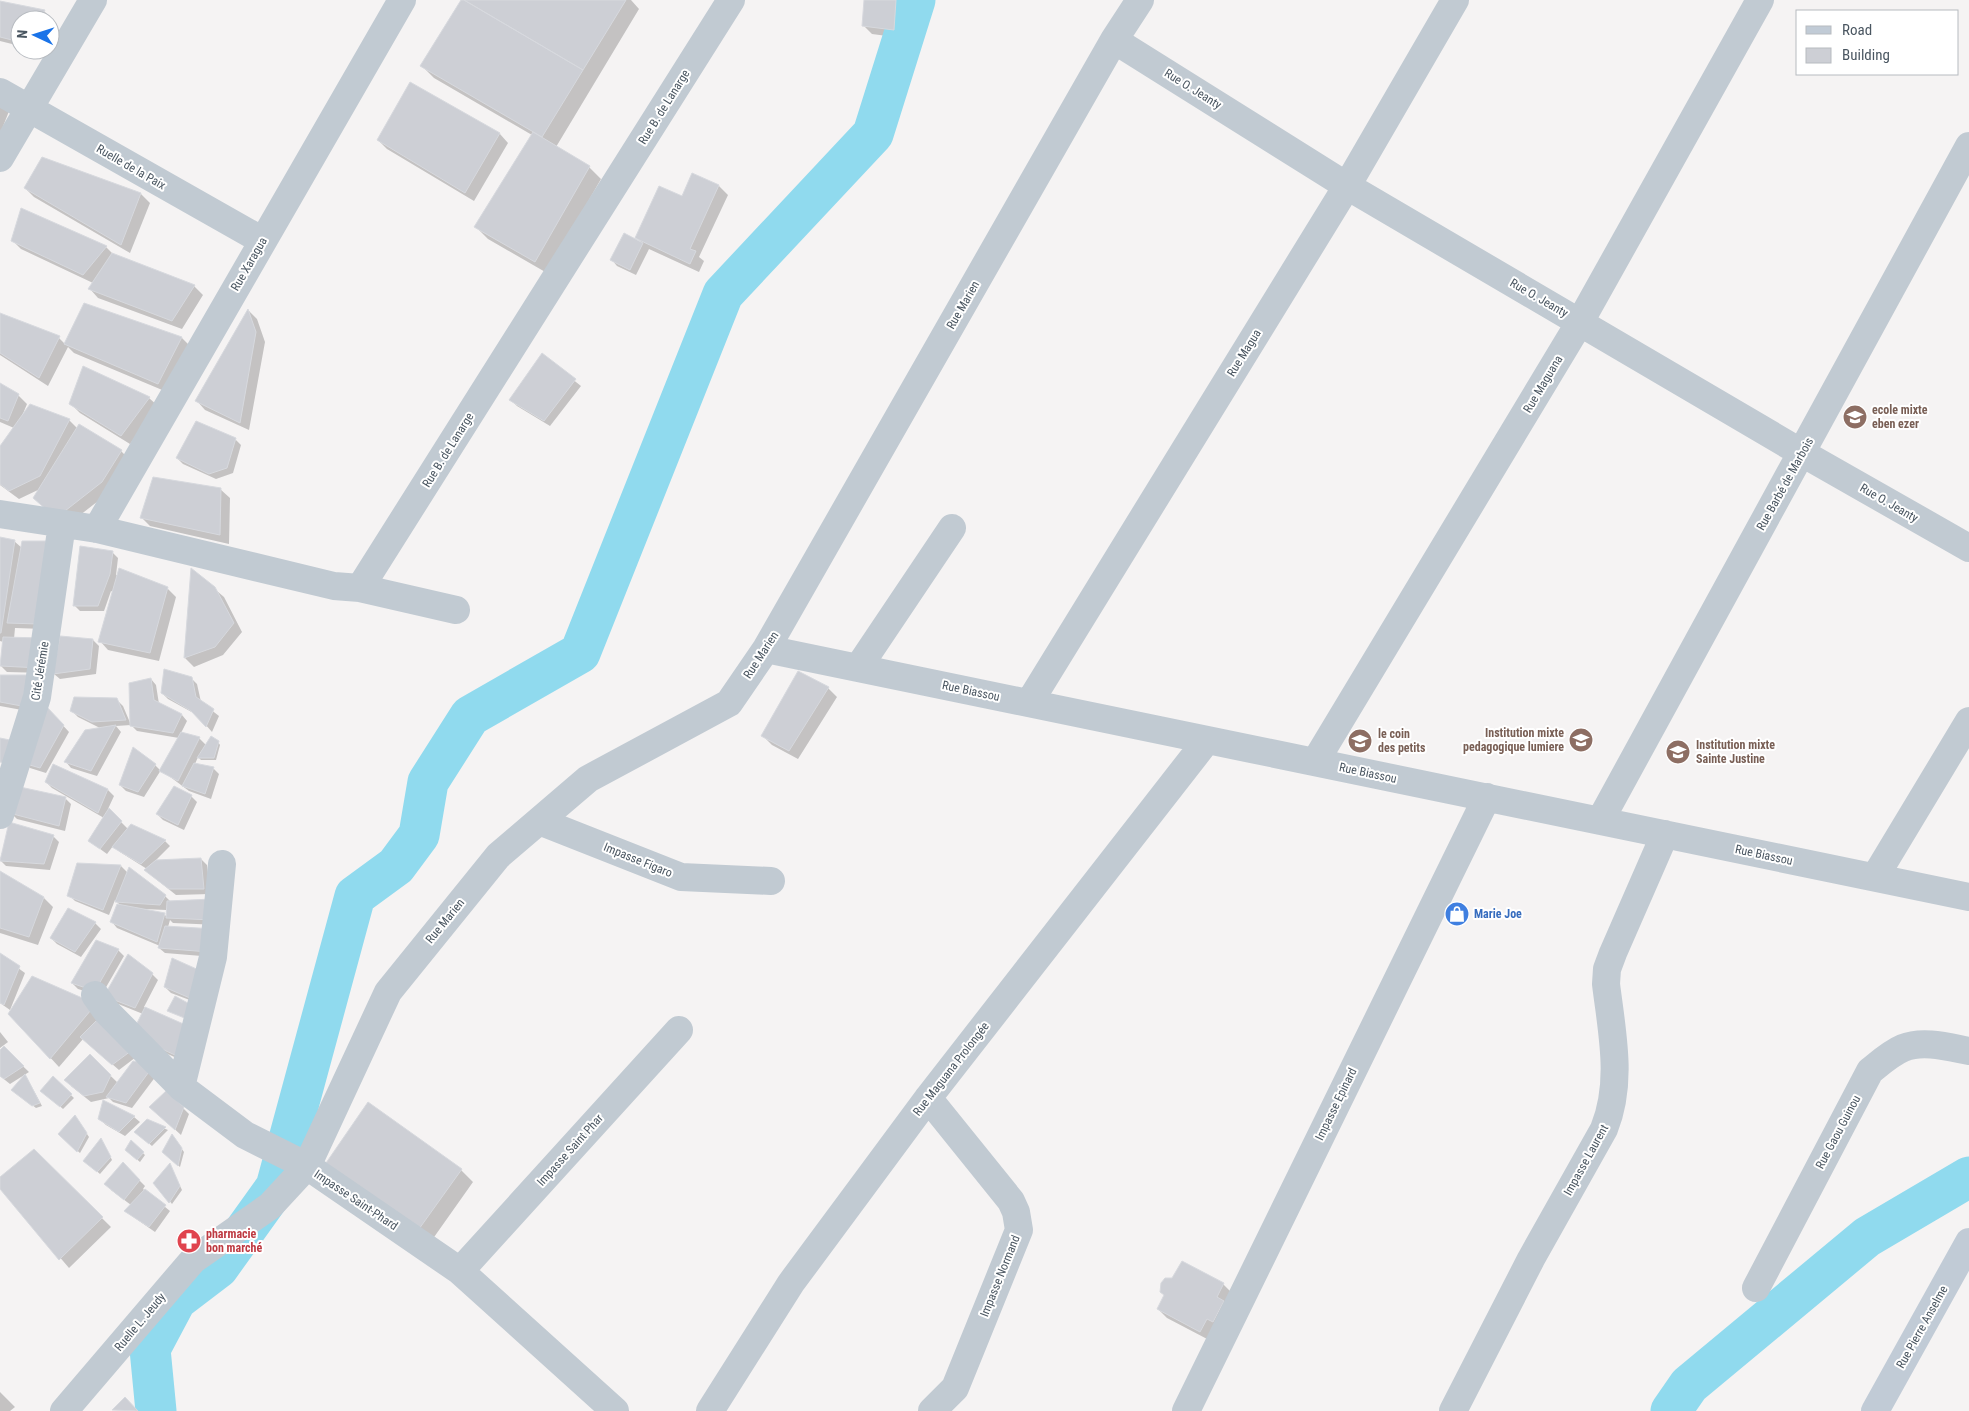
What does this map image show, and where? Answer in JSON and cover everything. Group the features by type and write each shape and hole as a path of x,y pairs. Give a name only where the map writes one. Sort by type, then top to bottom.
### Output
{"street":[{"path":"0,158 93,0"},
{"name":"Rue Xaragua","path":"96,529 402,0"},
{"name":"Rue B. de Lanarge","path":"360,588 731,0"},
{"name":"Rue Marien","path":"270,1206 307,1166 388,992 498,856 588,779 729,703 766,649 1114,40 1140,0"},
{"name":"Rue Magua","path":"1029,703 1346,186 1455,0"},
{"name":"Rue Maguana","path":"1315,762 1580,322 1760,0"},
{"name":"Rue O. Jeanty","path":"1114,40 1346,186 1802,453 1969,548"},
{"name":"Ruelle de la Paix","path":"0,92 263,241"},
{"name":"Rue Barbé de Marbois","path":"1600,821 1969,146"},
{"path":"0,514 96,529 334,586 360,588 456,610"},
{"name":"Cité Jérémie","path":"0,815 37,697 62,524"},
{"path":"858,668 952,528"},
{"name":"Rue Biassou","path":"766,649 1969,897"},
{"path":"1875,878 1969,720"},
{"name":"Rue Maguana Prolongée","path":"710,1411 791,1283 928,1098 1208,740"},
{"name":"Impasse Epinard","path":"1186,1411 1487,797"},
{"name":"Impasse Figaro","path":"539,821 681,877 771,881"},
{"name":"Impasse Laurent","path":"1453,1411 1531,1259 1610,1115 1616,1076 1606,984 1607,969 1612,953 1665,834"},
{"path":"181,1087 213,957 222,864"},
{"name":"Impasse Saint-Phard","path":"95,995 107,1012 181,1087 245,1135 307,1166 460,1271 615,1411"},
{"name":"Impasse Saint Phar","path":"460,1271 679,1030"},
{"name":"Rue Gaou Guinou","path":"1756,1288 1870,1071 1888,1056 1903,1048 1926,1044 1969,1051"},
{"name":"Impasse Normand","path":"928,1098 1011,1201 1016,1212 1019,1230 955,1388 932,1411"},
{"name":"Ruelle L. Jeudy","path":"64,1411 193,1260 270,1206"},
{"name":"Rue Pierre Anselme","path":"1875,1411 1969,1242"}],"building":[{"path":"461,0 583,70 542,137 420,66"},
{"path":"464,0 626,0 583,70"},
{"path":"864,0 896,0 894,30 862,26"},
{"path":"0,1 45,10 10,10 10,40 0,37"},
{"path":"410,82 500,133 465,193 377,140"},
{"path":"533,132 590,166 535,262 474,227"},
{"path":"42,157 141,193 121,245 24,188"},
{"path":"692,173 719,185 690,249 696,251 690,264 635,238 659,186 682,196"},
{"path":"21,208 107,246 83,275 11,241"},
{"path":"624,233 643,243 630,270 610,260"},
{"path":"112,253 195,285 172,321 88,289"},
{"path":"84,303 182,337 158,384 64,344"},
{"path":"248,309 256,332 240,423 195,401"},
{"path":"0,313 60,336 39,378 0,353"},
{"path":"542,353 576,379 544,421 509,400"},
{"path":"83,366 150,397 121,436 69,404"},
{"path":"0,383 19,394 8,421 0,418"},
{"path":"30,404 70,419 40,476 9,491 0,484 0,446"},
{"path":"196,421 236,438 227,468 209,474 176,458"},
{"path":"79,424 122,450 102,482 56,518 33,498"},
{"path":"153,477 221,488 220,535 140,518"},
{"path":"0,537 15,540 1,633 0,633"},
{"path":"22,541 46,541 38,624 7,623"},
{"path":"80,546 113,551 110,574 98,606 73,606"},
{"path":"119,568 168,587 150,653 98,642"},
{"path":"191,568 215,587 234,623 215,647 184,658"},
{"path":"60,636 93,639 90,669 53,674"},
{"path":"3,637 41,638 40,668 0,666"},
{"path":"164,669 192,677 196,697 214,709 206,727 191,711 161,693"},
{"path":"798,671 829,687 789,751 761,736"},
{"path":"0,675 39,675 27,707 0,702"},
{"path":"151,678 154,700 182,714 173,733 130,726 129,683"},
{"path":"74,697 117,698 126,720 92,722 70,711"},
{"path":"45,705 64,725 40,768 23,763"},
{"path":"116,725 91,771 64,762 85,730"},
{"path":"181,732 200,737 178,781 159,771"},
{"path":"211,736 219,741 214,758 197,758"},
{"path":"0,738 15,741 12,765 0,762"},
{"path":"133,747 156,764 138,792 119,785"},
{"path":"194,763 214,767 205,794 182,786"},
{"path":"53,764 108,789 98,813 45,782"},
{"path":"174,786 192,795 178,825 156,814"},
{"path":"20,787 66,797 59,826 9,813"},
{"path":"109,808 122,821 100,849 88,841"},
{"path":"9,822 54,835 44,864 0,861"},
{"path":"131,824 166,840 141,864 112,847"},
{"path":"201,858 204,889 169,889 144,870 156,860"},
{"path":"77,863 121,865 103,910 67,896"},
{"path":"129,867 166,895 160,905 115,902"},
{"path":"0,871 44,897 29,937 0,928"},
{"path":"213,899 213,920 166,918 167,901"},
{"path":"117,904 165,913 157,942 110,922"},
{"path":"68,908 96,922 75,952 50,938"},
{"path":"165,926 215,929 209,952 158,948"},
{"path":"96,940 119,949 95,991 71,983"},
{"path":"0,953 20,966 4,1005 0,1003"},
{"path":"128,954 153,973 135,1008 104,996"},
{"path":"172,958 201,971 197,1001 164,987"},
{"path":"32,976 96,1004 50,1059 8,1014"},
{"path":"175,996 195,1007 192,1021 167,1011"},
{"path":"145,1007 188,1026 175,1055 131,1035"},
{"path":"102,1015 135,1048 112,1065 80,1037"},
{"path":"4,1046 24,1066 4,1079 0,1076 0,1050"},
{"path":"90,1054 111,1075 103,1092 84,1096 64,1080"},
{"path":"133,1061 154,1065 126,1103 106,1097"},
{"path":"25,1074 40,1103 32,1106 11,1090"},
{"path":"53,1076 72,1094 60,1107 40,1091"},
{"path":"166,1091 184,1107 175,1130 149,1107"},
{"path":"103,1100 135,1116 119,1132 98,1119"},
{"path":"368,1102 462,1169 419,1229 326,1163"},
{"path":"75,1115 87,1133 77,1152 58,1134"},
{"path":"147,1119 166,1127 149,1144 134,1132"},
{"path":"172,1134 182,1148 178,1166 162,1152"},
{"path":"101,1138 111,1157 97,1172 83,1161"},
{"path":"131,1140 144,1152 137,1160 125,1150"},
{"path":"34,1149 103,1217 59,1260 0,1189 0,1177"},
{"path":"123,1162 140,1180 124,1200 104,1184"},
{"path":"170,1163 180,1186 169,1203 153,1183"},
{"path":"145,1189 166,1205 149,1227 124,1211"},
{"path":"1182,1261 1224,1283 1217,1297 1224,1301 1213,1322 1207,1319 1200,1332 1157,1309 1164,1295 1160,1292 1161,1283 1165,1278 1172,1278"},
{"path":"125,1397 138,1411 112,1410"}],"waterway":[{"path":"156,1411 150,1349 176,1300 218,1268 276,1187 355,896 396,866 419,835 428,782 470,716 580,653 723,294 873,134 915,0"},
{"path":"1671,1411 1689,1385 1867,1237 1969,1177"}],"place":[{"name":"ecole mixte eben ezer","path":"1855,417"},
{"name":"Institution mixte pedagogique lumiere","path":"1581,740"},
{"name":"le coin des petits","path":"1360,741"},
{"name":"Institution mixte Sainte Justine","path":"1678,752"},
{"name":"Marie Joe","path":"1457,914"},
{"name":"pharmacie bon marché","path":"189,1241"}]}
